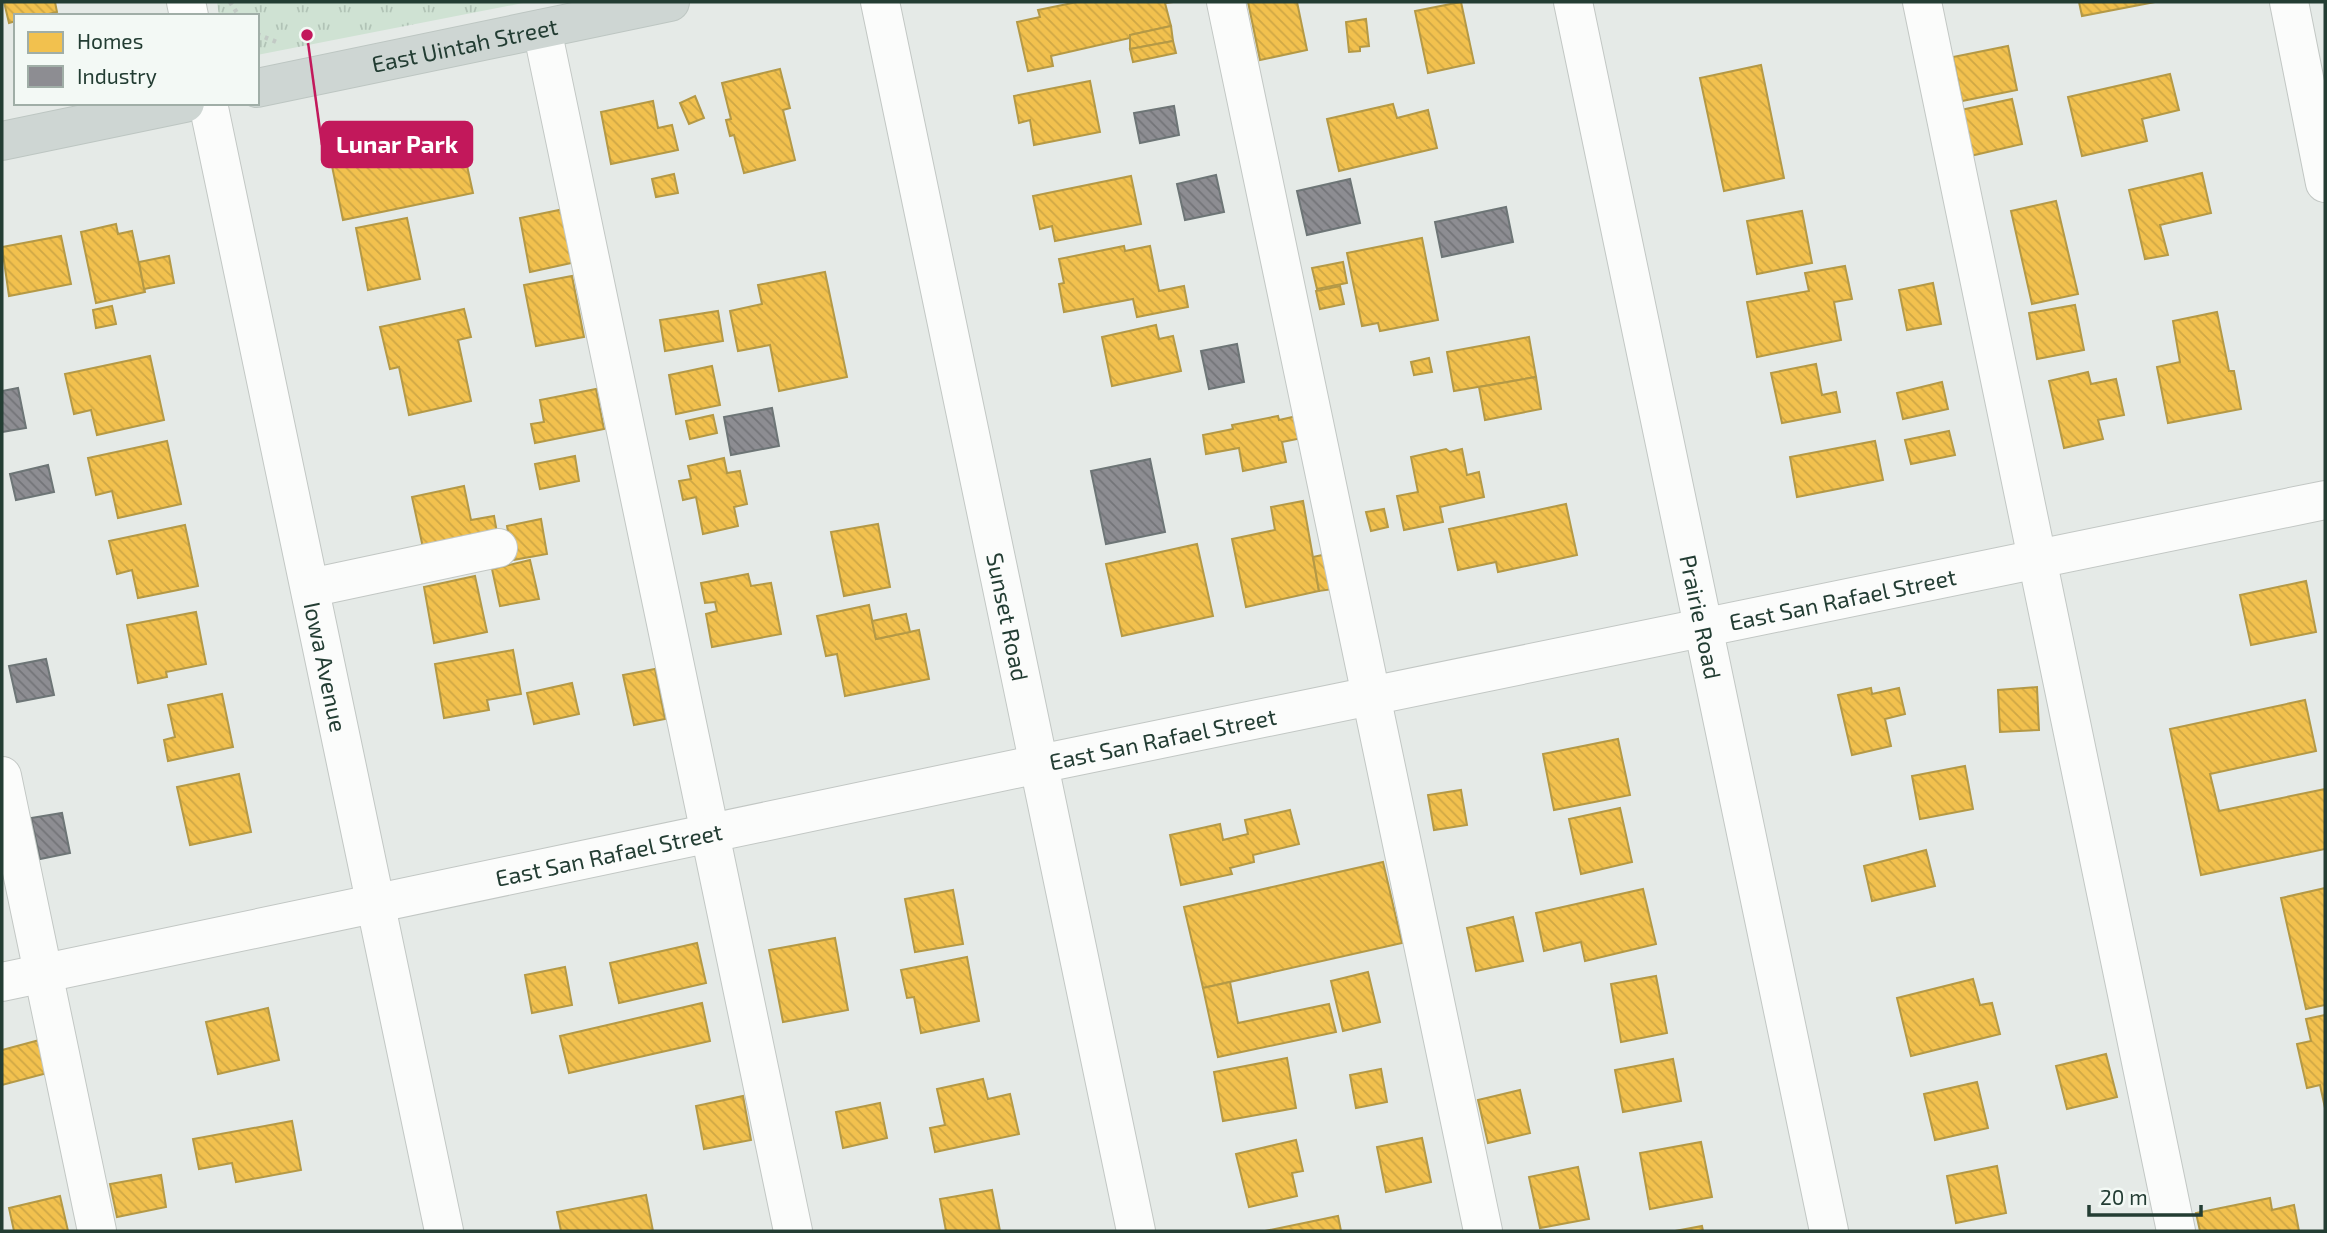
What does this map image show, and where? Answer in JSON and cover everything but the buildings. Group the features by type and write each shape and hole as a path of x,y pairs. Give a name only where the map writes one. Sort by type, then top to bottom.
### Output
{"main road":[{"name":"East Uintah Street","path":"259,88 670,2"},
{"path":"2,141 174,105"}],"street":[{"name":"Sunset Road","path":"880,2 1136,1231"},
{"path":"1226,2 1483,1231"},
{"name":"Prairie Road","path":"1573,2 1829,1231"},
{"path":"1922,2 2176,1231"},
{"path":"2289,2 2325,183"},
{"path":"542,29 793,1231"},
{"name":"Iowa Avenue","path":"208,105 444,1231"},
{"name":"East San Rafael Street","path":"2,982 1039,764 2325,500"},
{"path":"310,588 498,548"},
{"path":"2,776 97,1231"}],"green space":[{"path":"217,2 528,2 259,55 259,14 219,14"}],"place":[{"name":"Lunar Park","path":"307,35"}]}
